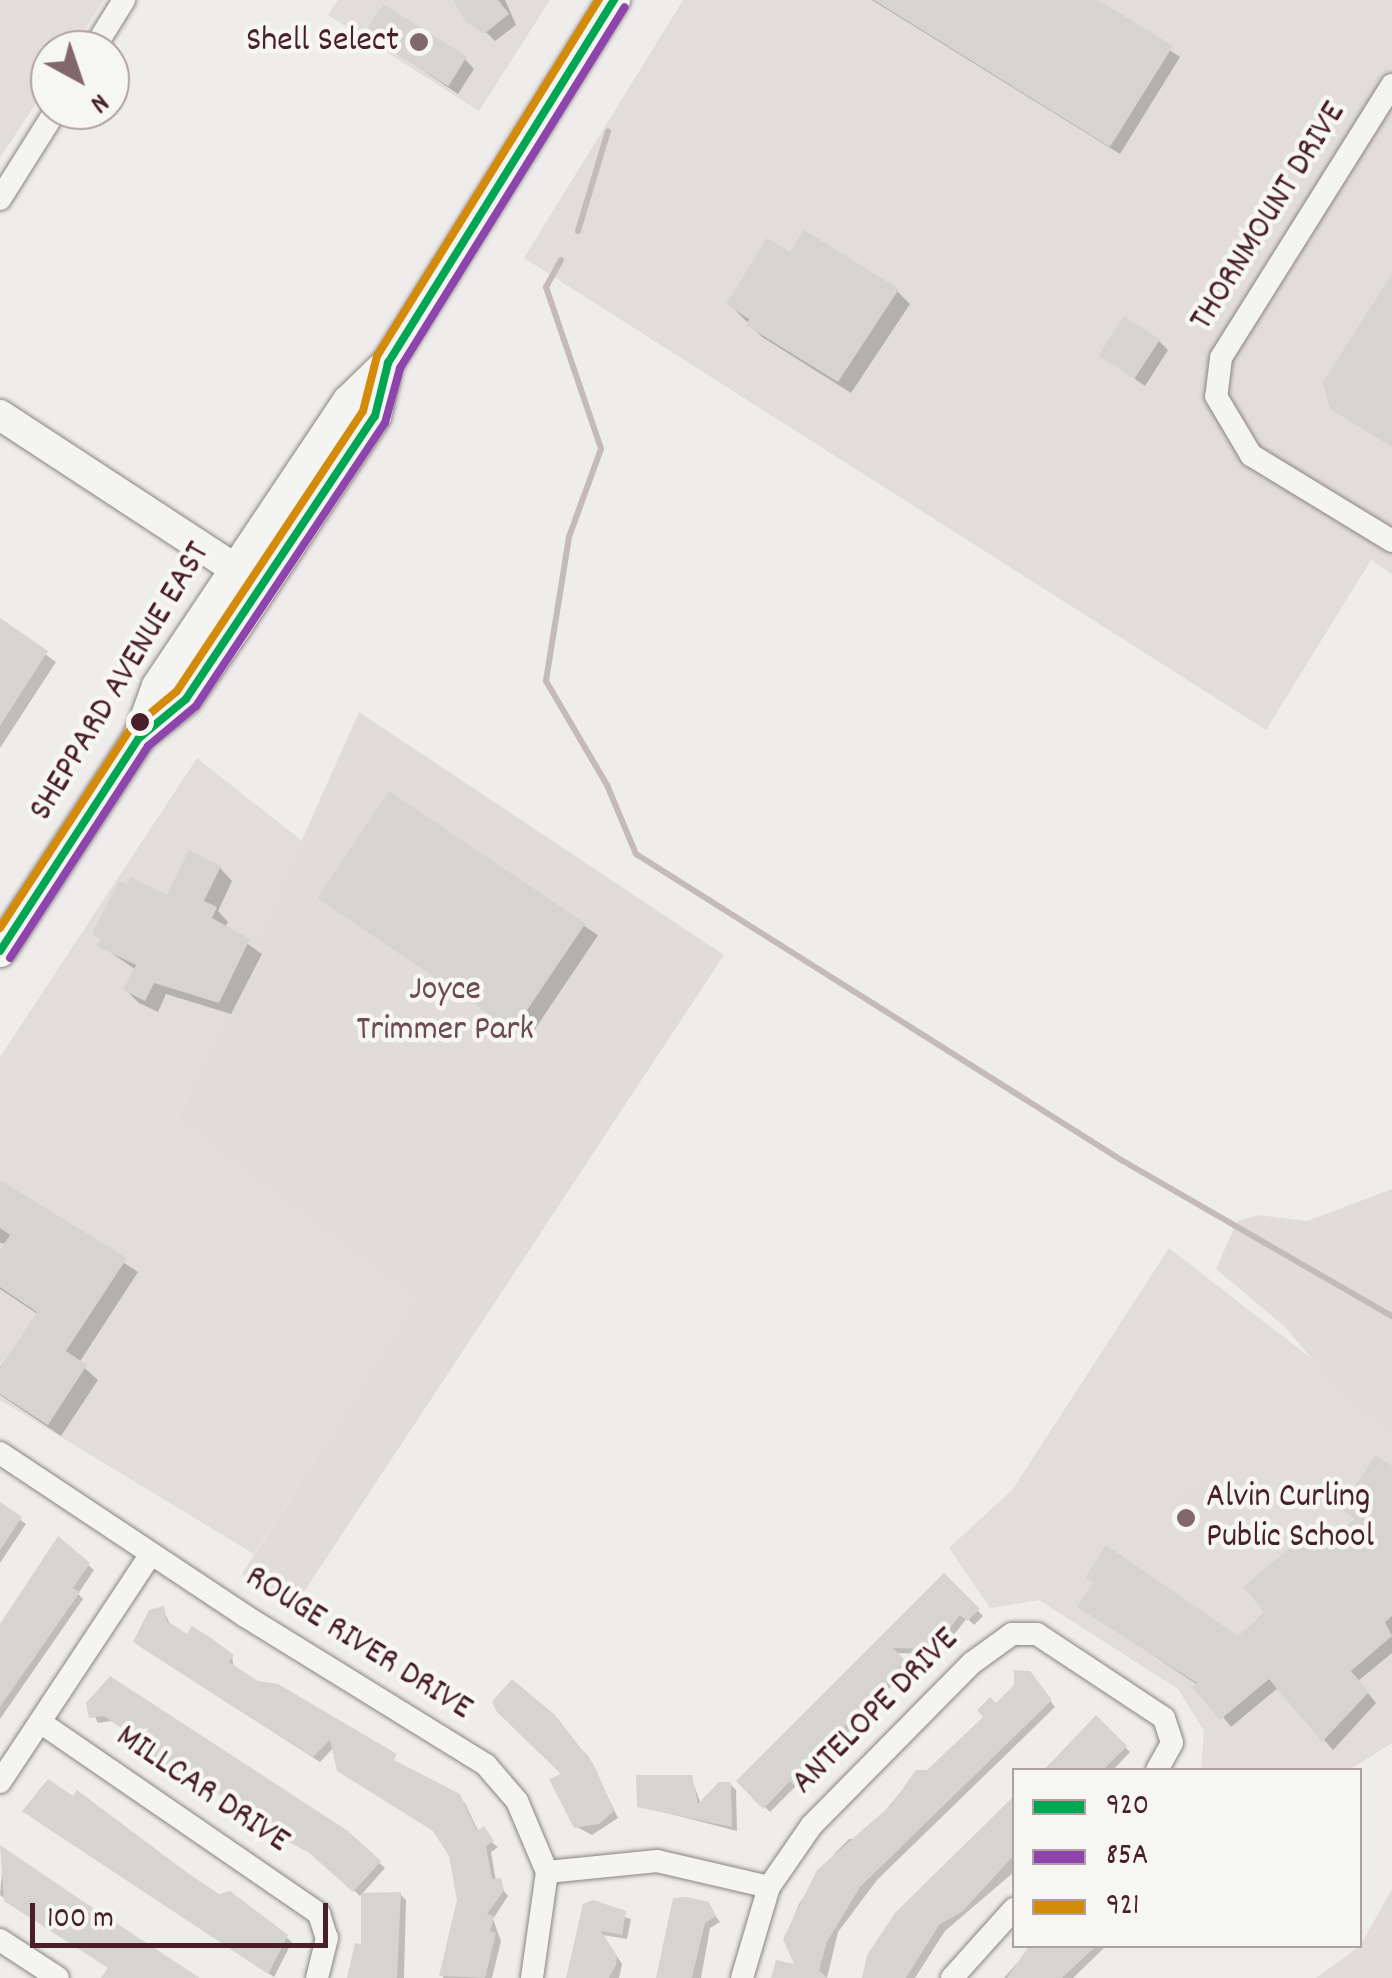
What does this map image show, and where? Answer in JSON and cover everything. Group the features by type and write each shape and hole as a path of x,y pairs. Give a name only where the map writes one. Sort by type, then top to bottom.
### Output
{"main road":[{"name":"SHEPPARD AVENUE EAST","path":"0,951 139,738 158,686 249,576 349,401 388,363 614,0"}],"street":[{"path":"105,30 124,0"},
{"name":"THORNMOUNT DRIVE","path":"1392,85 1220,358 1216,396 1251,455 1392,541"},
{"path":"0,199 43,130"},
{"path":"0,415 249,576"},
{"name":"ROUGE RIVER DRIVE","path":"0,1454 150,1554 486,1765 517,1800 547,1872"},
{"path":"0,1782 150,1554"},
{"name":"ANTELOPE DRIVE","path":"742,1978 769,1886 812,1825 972,1664 1012,1634 1037,1634 1155,1710 1172,1743 1158,1768"},
{"name":"MILLCAR DRIVE","path":"40,1722 319,1914 327,1938 317,1978"},
{"path":"532,1978 547,1872 657,1861 769,1886"},
{"path":"952,1978 1012,1911"},
{"path":"0,1940 58,1978"}],"shaded area":[{"path":"0,0 104,0 84,30 30,30 30,112 0,158"},
{"path":"338,0 550,0 479,111 328,15"},
{"path":"683,0 1392,0 1392,574 1371,560 1266,730 524,258"},
{"path":"197,758 302,841 177,1120 418,1299 254,1554 0,1400 0,1057"},
{"name":"Alvin Curling Public School","path":"1169,1248 1392,1421 1392,1743 1352,1768 1201,1768 1204,1731 1178,1689 1039,1600 990,1608 949,1548 1013,1489"}],"green space":[{"name":"Joyce Trimmer Park","path":"359,712 724,955 294,1607 242,1574 417,1299 177,1120"},
{"path":"1392,1189 1392,1432 1353,1407 1285,1327 1216,1269 1237,1221 1259,1215 1307,1221"},
{"path":"1202,1482 1245,1513 1238,1532 1225,1539 1180,1521 1174,1505 1186,1487"},
{"path":"1392,1889 1392,1978 1316,1978 1362,1948"}],"building":[{"path":"453,0 498,0 509,14 484,34 465,21"},
{"path":"874,0 1098,0 1173,46 1110,147"},
{"path":"383,4 467,56 448,86 364,34"},
{"path":"804,230 899,289 838,382 746,325 749,319 726,304 767,238 790,252"},
{"path":"1392,274 1392,447 1330,409 1323,382"},
{"path":"1124,316 1160,339 1134,379 1098,355"},
{"path":"0,618 48,651 0,726"},
{"path":"389,791 585,924 513,1030 317,898"},
{"path":"189,850 221,866 204,901 217,907 212,918 250,939 219,1003 154,983 145,1001 123,990 136,965 97,946 100,939 92,934 119,881 127,885 131,877 167,895"},
{"path":"0,1180 127,1258 66,1351 87,1365 48,1425 0,1394 0,1369 37,1312 0,1287 0,1250 10,1235 0,1228"},
{"path":"1376,1455 1392,1466 1392,1616 1385,1622 1392,1636 1351,1671 1369,1692 1322,1742 1269,1679 1220,1720 1192,1687 1197,1683 1077,1607 1093,1583 1085,1578 1106,1545 1238,1636 1265,1613 1243,1587 1309,1532 1322,1547 1355,1519 1340,1508"},
{"path":"0,1502 22,1517 0,1550"},
{"path":"58,1536 90,1563 73,1588 80,1592 0,1707 0,1624"},
{"path":"944,1573 980,1609 967,1621 960,1615 933,1649 893,1648 905,1660 882,1690 829,1742 835,1748 797,1788 790,1781 763,1809 736,1781"},
{"path":"164,1606 167,1621 187,1634 192,1626 208,1636 234,1655 229,1662 258,1681 278,1684 397,1754 394,1760 460,1794 477,1831 484,1826 494,1841 486,1846 492,1879 501,1878 504,1890 487,1914 494,1916 490,1931 496,1933 485,1978 439,1976 457,1900 449,1856 433,1831 337,1771 330,1740 313,1757 133,1642 149,1610"},
{"path":"1014,1670 1030,1671 1052,1700 860,1887 827,1942 819,1970 827,1978 771,1978 776,1960 794,1964 783,1939 817,1870 891,1805 916,1770 927,1770 983,1717 977,1710 990,1697 996,1703 1014,1685"},
{"path":"110,1676 348,1831 381,1861 353,1892 307,1851 241,1818 225,1808 230,1800 145,1754 150,1747 104,1716 89,1718 86,1703"},
{"path":"512,1679 555,1715 594,1765 614,1811 599,1824 574,1828 549,1779 561,1774 497,1712 492,1702"},
{"path":"1096,1715 1127,1746 1105,1768 1046,1768"},
{"path":"636,1775 692,1775 698,1804 719,1782 731,1782 732,1827 637,1807"},
{"path":"48,1779 73,1796 77,1790 189,1874 219,1894 230,1891 288,1935 268,1974 22,1811"},
{"path":"1012,1798 1012,1857 963,1911 939,1925 906,1978 862,1978 867,1955 895,1913"},
{"path":"0,1845 200,1978 101,1978 108,1968 4,1901"},
{"path":"401,1892 397,1978 347,1978 355,1943 361,1944 361,1893"},
{"path":"673,1898 709,1902 716,1916 705,1923 692,1978 656,1978"},
{"path":"593,1900 626,1911 622,1935 601,1931 617,1956 616,1965 609,1978 566,1978 583,1904"},
{"path":"1028,1948 1094,1948 1062,1978 1007,1978"}],"waterway":[{"path":"578,231 608,131"},
{"path":"561,260 546,287 601,449 569,537 546,681 607,785 636,854 1123,1161 1392,1316"}],"transit line":[{"name":"921","path":"0,928 129,731 177,691 363,411 377,356 599,0"},
{"name":"920","path":"0,951 139,738 186,699 375,416 388,363 614,0"},
{"name":"85A","path":"10,958 148,746 196,706 385,423 400,368 625,7"}],"place":[{"name":"Shell Select","path":"419,42"},
{"name":"Alvin Curling Public School","path":"1186,1518"}]}
